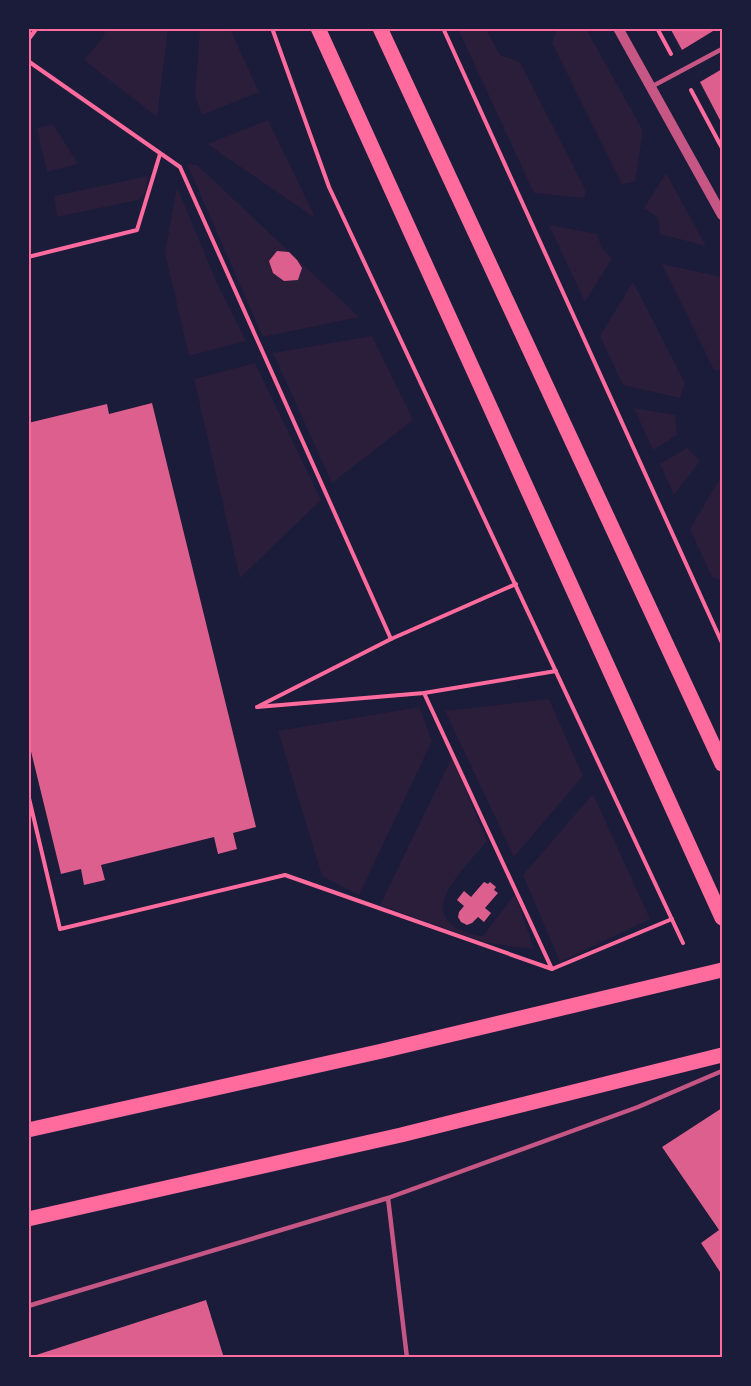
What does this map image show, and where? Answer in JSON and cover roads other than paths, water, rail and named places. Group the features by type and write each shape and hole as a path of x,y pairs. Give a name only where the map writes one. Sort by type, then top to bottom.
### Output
{"main road":[{"path":"318,28 723,918"},
{"path":"380,28 723,764"},
{"path":"28,1130 382,1051 723,970"},
{"path":"28,1219 400,1135 723,1055"}],"street":[{"path":"618,28 723,215"}],"lane":[{"path":"651,87 723,49"},
{"path":"28,1306 388,1198 638,1107 723,1071"},
{"path":"388,1198 407,1358"}]}
